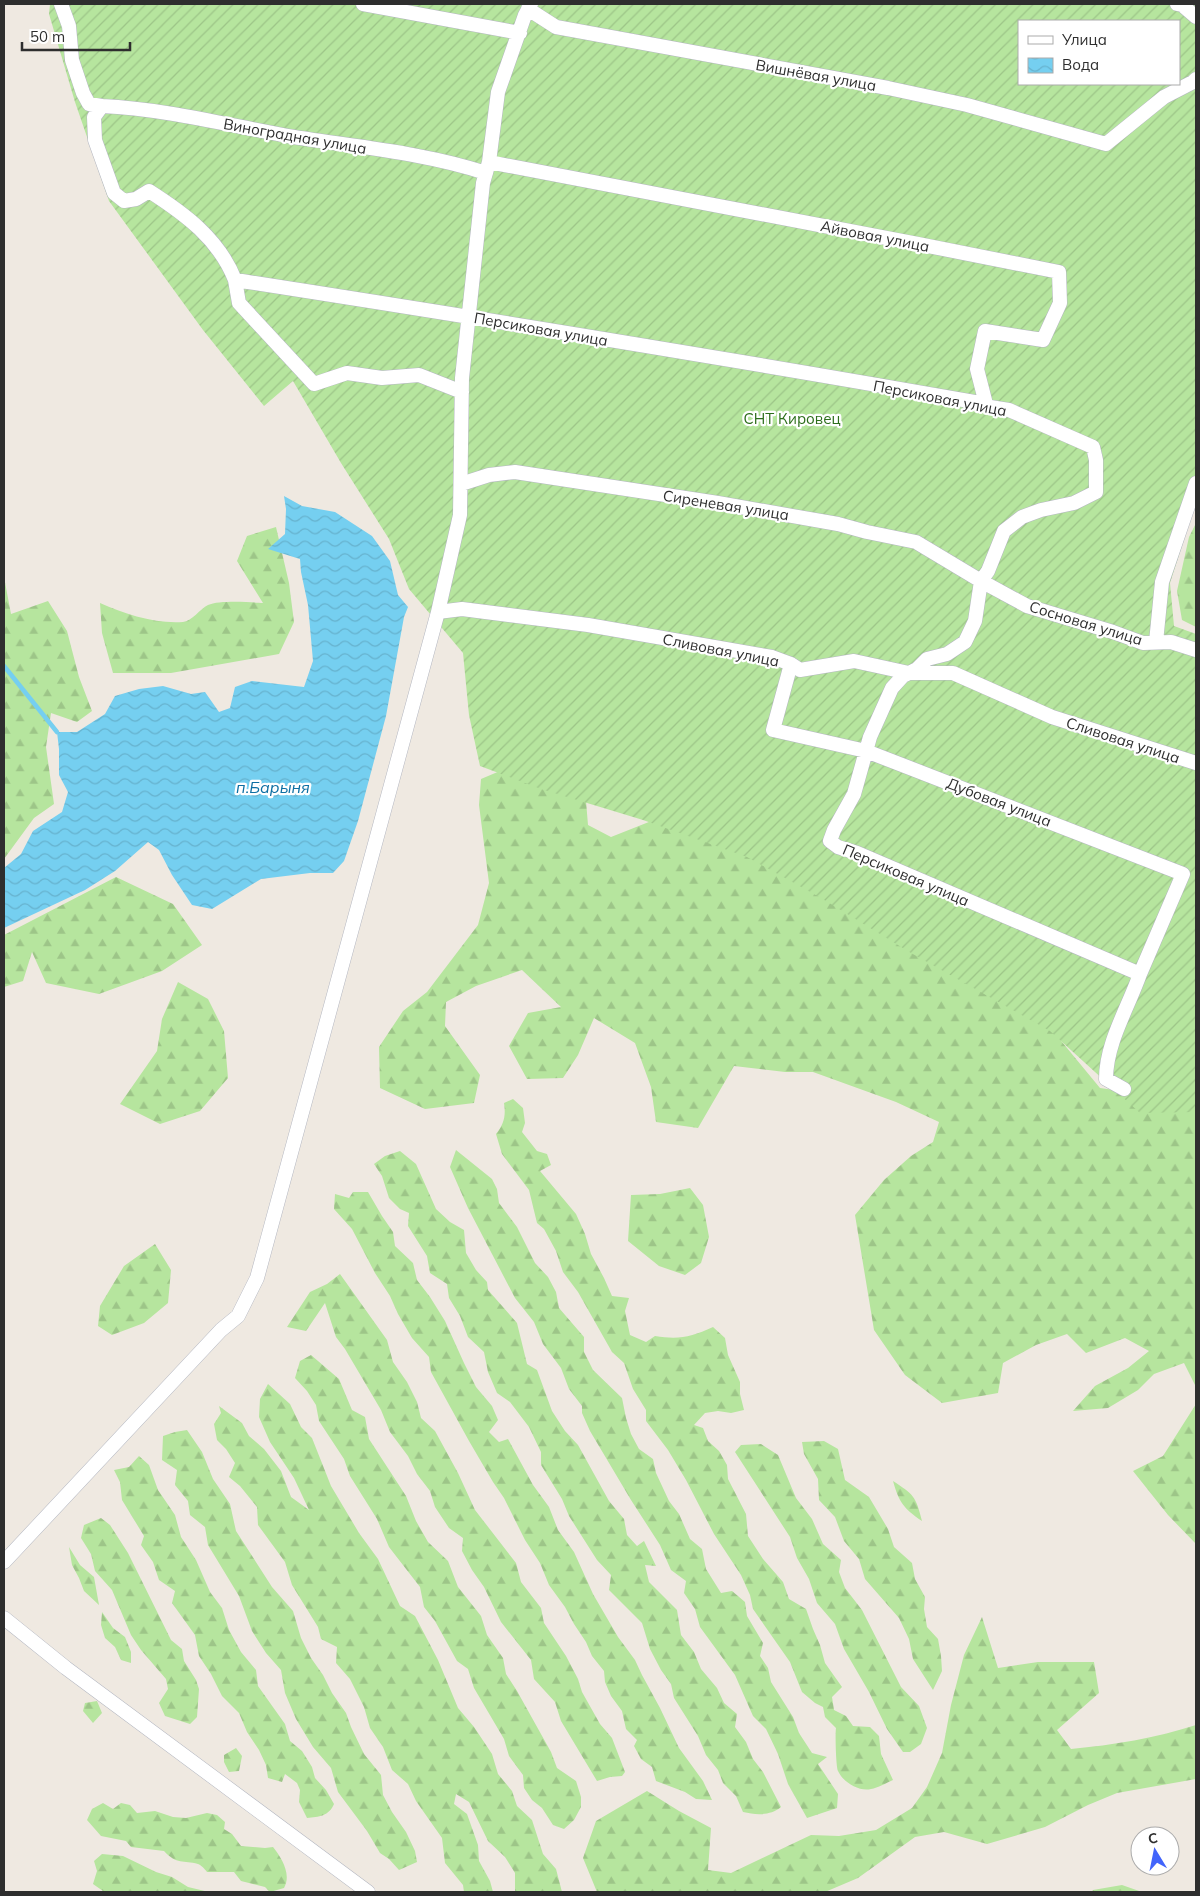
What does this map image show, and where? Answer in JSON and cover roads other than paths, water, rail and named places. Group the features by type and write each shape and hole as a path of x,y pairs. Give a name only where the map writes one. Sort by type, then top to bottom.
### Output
{"street":[{"path":"61,4 69,26 72,60 83,92 89,104 102,106 94,117 95,140 114,193 124,201 136,199 149,191 176,208 211,239 229,265 235,280 240,303 314,384 347,373 382,378 419,374 462,392"},
{"path":"363,4 520,33"},
{"path":"1177,4 1182,5 1196,17"},
{"path":"4,1562 221,1330 238,1316 257,1278 438,612 460,515 462,392 482,192 498,92 529,6"},
{"name":"Вишнёвая улица","path":"529,6 556,27 888,88 967,105 1106,144 1164,97 1196,79"},
{"name":"Виноградная улица","path":"102,106 130,107 294,137 487,168"},
{"name":"Айвовая улица","path":"487,168 918,244 1058,272 1060,303 1043,340 985,331 977,369 986,404"},
{"name":"Персиковая улица","path":"235,280 469,316 986,404 990,407 1009,410 1093,447 1096,460 1096,492 1074,503 1041,510 1022,517 1004,531 988,571 981,580 975,621 965,642 947,654 927,659 917,669 902,676 892,688 870,737 854,794 830,841 838,847 857,853 1140,974"},
{"name":"Сиреневая улица","path":"461,484 489,475 515,472 718,503 838,524 916,542 981,580"},
{"path":"1156,642 1162,582 1196,483"},
{"name":"Сосновая улица","path":"981,580 1027,606 1143,643 1171,642 1196,650"},
{"name":"Сливовая улица","path":"438,612 462,609 588,626 772,657 791,664 800,670 854,662 908,673 953,673 1052,717 1196,764"},
{"name":"Дубовая улица","path":"791,664 774,730 866,751 1183,874 1140,974"},
{"path":"1124,1089 1106,1079 1106,1063 1113,1039 1140,974"},
{"path":"4,1618 66,1668 368,1892"}],"water":[{"name":"п.Барыня","path":"284,496 302,506 335,512 372,536 390,561 398,595 408,607 404,617 386,716 358,821 344,861 333,873 310,873 261,879 212,909 192,905 172,875 159,850 148,842 115,871 85,890 4,928 4,868 21,854 33,831 62,812 68,792 59,775 57,732 77,732 105,714 115,696 139,689 163,686 191,694 205,692 219,712 230,708 235,687 252,681 304,687 313,661 308,605 300,559 268,549 285,534 286,509"}],"waterway":[{"path":"4,666 57,732"}],"park label":[{"name":"СНТ Кировец","path":"792,418"}]}
